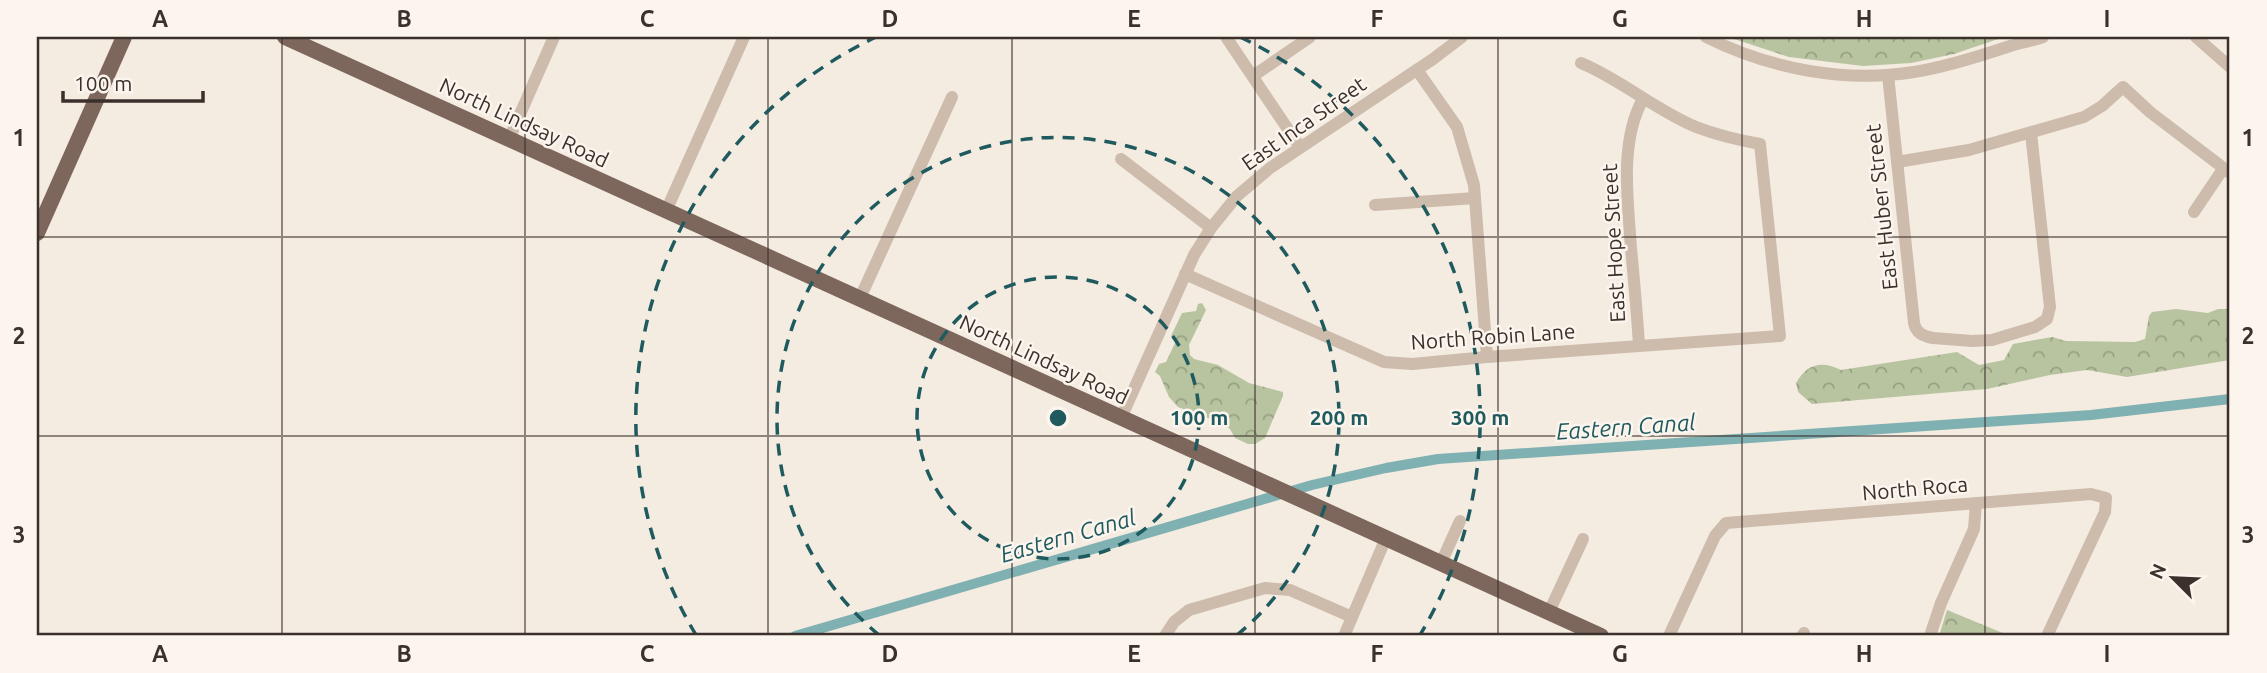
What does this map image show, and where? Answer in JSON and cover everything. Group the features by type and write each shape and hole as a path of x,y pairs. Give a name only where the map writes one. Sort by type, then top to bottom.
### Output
{"main road":[{"path":"37,233 124,37"},
{"name":"North Lindsay Road","path":"285,37 1601,636"}],"street":[{"path":"509,139 554,37"},
{"path":"666,211 744,37"},
{"path":"1226,37 1300,147"},
{"path":"1253,76 1310,37"},
{"name":"East Inca Street","path":"1121,418 1185,274 1211,228 1237,196 1251,182 1300,147 1462,37"},
{"path":"1706,37 1757,58 1795,68 1849,75 1888,75 1951,64 2043,37"},
{"path":"2196,37 2230,67"},
{"path":"1581,63 1605,73 1643,99"},
{"path":"1417,70 1457,127 1474,185 1487,357"},
{"name":"East Huber Street","path":"1888,75 1913,323 1920,334 1933,338 1986,341 2035,327 2047,319 2050,307 2031,133"},
{"path":"1897,162 1958,153 2084,117 2102,106 2123,87 2150,112 2226,171 2194,212"},
{"path":"860,298 953,97"},
{"name":"North Robin Lane","path":"1185,274 1384,362 1412,364 1780,336 1760,144 1695,127 1643,99"},
{"name":"East Hope Street","path":"1639,345 1626,180 1629,149 1637,111 1643,99"},
{"path":"1121,159 1211,228"},
{"path":"1376,205 1475,198"},
{"name":"North Roca","path":"1669,636 1715,536 1726,523 2091,494 2106,498 2105,512 2046,636"},
{"path":"1930,636 1941,603 1974,529 1976,503"},
{"path":"1441,563 1461,521"},
{"path":"1344,636 1386,538"},
{"path":"1549,612 1583,539"},
{"path":"1165,636 1174,622 1189,610 1265,587 1290,590 1352,617"}],"green space":[{"path":"1728,37 2004,37 1954,54 1911,63 1863,66 1789,57"},
{"path":"1202,303 1206,310 1189,345 1190,355 1194,359 1218,365 1249,383 1283,392 1265,438 1255,444 1235,438 1230,429 1219,422 1178,407 1155,372 1159,364 1166,362 1175,343 1171,336 1182,313 1196,311 1198,304"},
{"path":"2176,309 2208,313 2218,309 2230,309 2230,360 2127,377 2087,370 1987,389 1812,404 1798,392 1796,383 1810,368 1821,365 1841,370 1957,352 1979,365 2004,360 2013,344 2052,337 2066,341 2135,342 2145,339 2152,312"},
{"path":"1947,610 2010,636 1939,636"}],"waterway":[{"name":"Eastern Canal","path":"795,636 1312,485 1438,459 2091,415 2230,399"}]}
